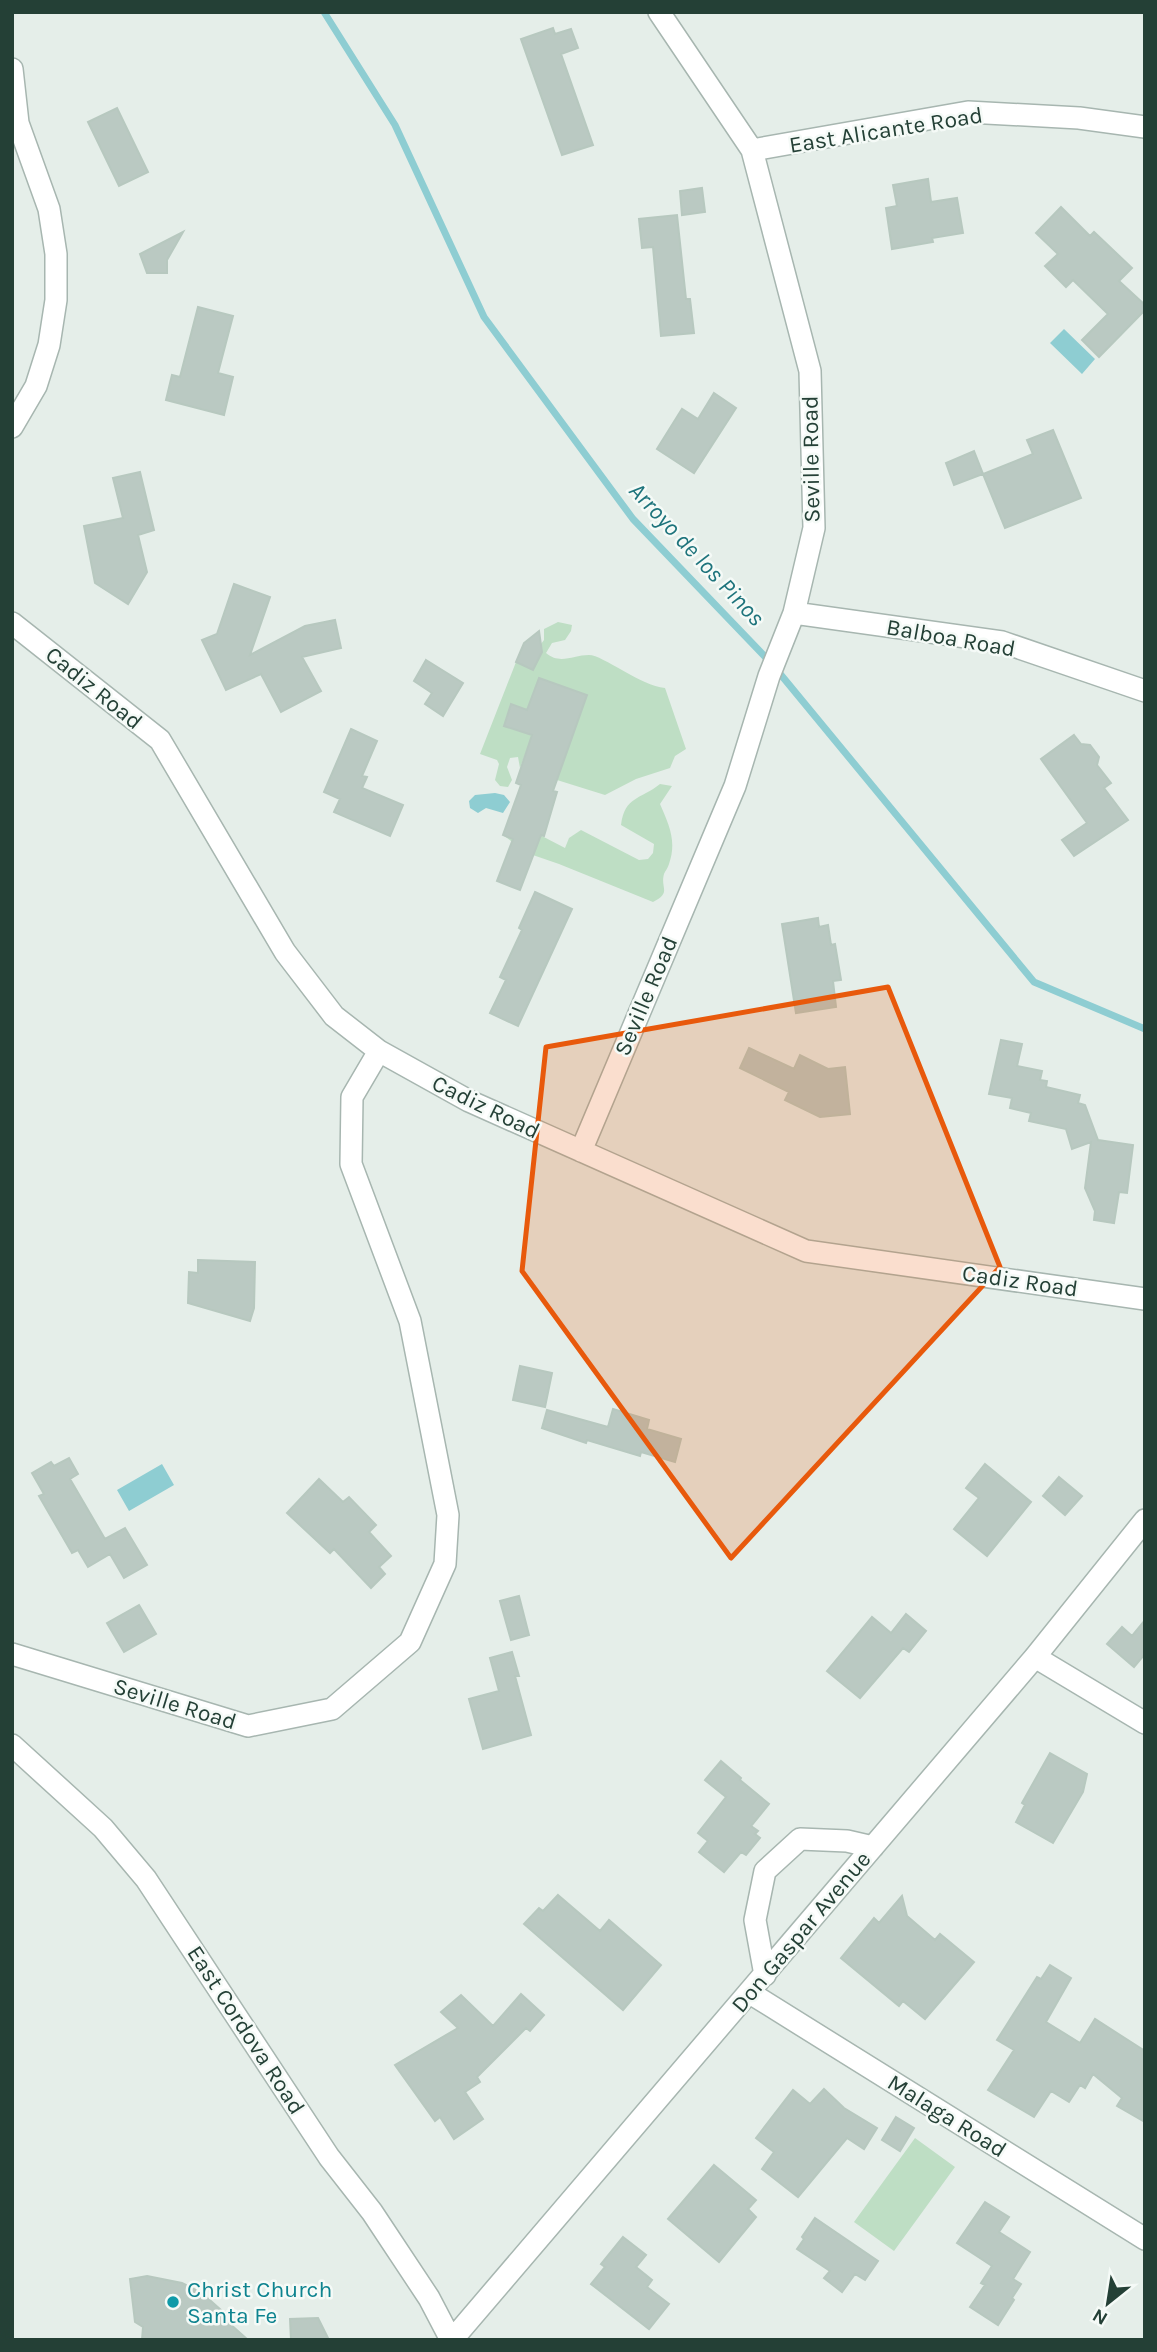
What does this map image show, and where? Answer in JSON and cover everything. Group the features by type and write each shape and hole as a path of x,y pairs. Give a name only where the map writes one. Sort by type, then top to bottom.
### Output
{"street":[{"name":"Seville Road","path":"581,1151 735,786 772,664 794,613 814,528 810,371 752,150 659,12"},
{"path":"12,69 15,121 49,209 56,254 56,300 49,345 36,386 12,427"},
{"name":"East Alicante Road","path":"752,150 968,112 1079,118 1145,127"},
{"name":"Balboa Road","path":"794,613 1002,642 1145,691"},
{"name":"Cadiz Road","path":"12,623 160,740 285,952 334,1016 379,1051 469,1101 806,1251 1145,1298"},
{"name":"Seville Road","path":"12,1654 248,1726 332,1709 410,1642 445,1564 447,1515 410,1321 351,1164 352,1097 379,1051"},
{"name":"Don Gaspar Avenue","path":"451,2340 1035,1657 1145,1520"},
{"path":"1035,1657 1145,1723"},
{"name":"East Cordova Road","path":"12,1745 103,1828 146,1879 329,2157 372,2212 429,2298 451,2340"},
{"path":"765,1975 755,1920 765,1871 800,1839 847,1841 873,1847"},
{"name":"Malaga Road","path":"750,1993 1145,2239"}],"highlighted area":[{"path":"888,987 1000,1267 731,1558 522,1271 546,1047"}],"green space":[{"path":"558,622 572,625 571,631 565,640 552,643 546,653 551,657 562,659 595,656 645,682 665,688 686,749 675,756 670,768 636,779 605,795 557,780 586,695 556,684 527,710 511,705 504,726 538,737 527,749 520,768 518,757 510,758 507,767 512,780 508,787 500,786 495,780 499,764 497,760 480,754 516,662 533,670 542,652 544,629"},
{"path":"660,784 672,786 660,804 669,826 672,848 663,879 664,893 653,902 527,853 503,835 534,846 538,834 565,848 569,838 581,830 639,860 648,859 653,853 654,844 621,825 630,804"},
{"path":"915,2138 955,2167 894,2251 854,2222"}],"water":[{"path":"1064,329 1095,359 1082,374 1050,343"},
{"path":"475,795 504,795 510,802 503,813 486,808 478,813 470,808 469,801"},
{"path":"162,1464 174,1485 129,1511 117,1490"}],"building":[{"path":"553,28 555,34 571,29 578,48 561,54 593,145 562,155 521,39"},
{"path":"117,108 148,172 119,186 88,122"},
{"path":"928,179 931,202 957,198 963,233 932,238 933,242 892,249 886,208 897,206 893,185"},
{"path":"702,188 705,212 682,215 680,191"},
{"path":"1061,207 1090,236 1094,232 1132,268 1119,281 1145,305 1145,310 1099,357 1082,340 1108,314 1073,280 1066,287 1045,266 1058,254 1036,233"},
{"path":"677,215 686,299 690,299 694,333 661,336 653,247 642,248 639,219"},
{"path":"183,232 167,260 167,273 147,273 140,254"},
{"path":"198,307 233,316 218,373 233,377 224,415 166,400 172,375 180,377"},
{"path":"714,393 736,408 694,473 657,449 682,409 698,419"},
{"path":"1053,430 1081,498 1005,528 983,474 1033,454 1027,440"},
{"path":"974,451 983,474 954,485 946,463"},
{"path":"140,472 154,530 138,535 147,572 128,604 95,583 84,526 123,518 113,478"},
{"path":"234,584 270,597 250,655 305,626 335,620 341,648 302,657 321,691 281,712 261,674 226,690 202,640 217,634"},
{"path":"539,631 542,652 533,670 516,662 524,643"},
{"path":"426,660 463,683 443,716 425,704 432,693 414,681"},
{"path":"539,678 587,695 553,791 557,792 544,836 541,835 520,890 497,881 513,839 503,835 521,785 516,783 532,735 504,726 511,704 527,710"},
{"path":"351,729 377,741 362,776 367,777 362,788 403,805 390,836 334,812 340,799 324,792"},
{"path":"1074,735 1081,744 1090,745 1099,757 1097,765 1111,783 1104,788 1128,820 1074,856 1062,840 1087,823 1041,759"},
{"path":"535,892 572,909 518,1026 490,1013 506,980 500,977 522,930 519,928"},
{"path":"818,918 819,927 828,925 831,945 835,944 841,980 833,981 836,1007 796,1013 782,924"},
{"path":"1001,1040 1022,1044 1017,1066 1042,1071 1040,1080 1047,1081 1046,1087 1080,1095 1078,1103 1085,1105 1098,1140 1133,1145 1127,1193 1119,1192 1114,1223 1094,1220 1095,1211 1085,1188 1091,1142 1072,1149 1066,1129 1029,1121 1031,1113 1010,1108 1012,1098 989,1094"},
{"path":"749,1048 794,1069 800,1055 828,1069 845,1067 850,1114 820,1117 785,1100 789,1092 740,1068"},
{"path":"198,1260 255,1262 254,1308 250,1321 188,1303 189,1272 198,1273"},
{"path":"520,1366 552,1373 545,1407 513,1400"},
{"path":"613,1409 649,1420 647,1429 681,1439 675,1462 641,1452 640,1456 587,1440 586,1443 542,1428 547,1410 608,1427"},
{"path":"69,1458 78,1474 70,1479 105,1539 125,1528 147,1565 124,1578 110,1554 88,1567 78,1550 72,1553 39,1496 44,1494 32,1473 51,1462 54,1466"},
{"path":"985,1464 1031,1502 987,1556 954,1529 979,1498 966,1488"},
{"path":"1059,1477 1082,1496 1065,1515 1043,1496"},
{"path":"319,1479 343,1502 349,1497 376,1525 369,1532 391,1556 379,1567 385,1574 371,1588 334,1549 330,1553 287,1513"},
{"path":"519,1596 529,1635 511,1640 500,1601"},
{"path":"139,1605 156,1634 124,1652 107,1623"},
{"path":"906,1614 926,1631 909,1652 903,1648 860,1698 827,1671 872,1617 891,1633"},
{"path":"1145,1620 1145,1654 1134,1667 1107,1644 1122,1627 1132,1636"},
{"path":"512,1652 519,1676 515,1676 531,1735 483,1749 469,1699 499,1691 490,1658"},
{"path":"1050,1753 1087,1774 1083,1792 1053,1843 1016,1822 1025,1805 1022,1803"},
{"path":"721,1761 769,1804 751,1826 758,1831 755,1834 760,1838 746,1855 741,1852 724,1872 699,1852 708,1841 698,1833 726,1797 705,1780"},
{"path":"558,1895 600,1931 609,1920 661,1965 623,2010 524,1924 539,1908 543,1911"},
{"path":"902,1896 907,1916 935,1940 940,1934 974,1962 925,2019 903,2001 899,2006 841,1958 874,1918 879,1923"},
{"path":"1050,1965 1071,1978 1046,2022 1080,2043 1095,2019 1145,2051 1145,2122 1117,2106 1122,2098 1093,2074 1085,2088 1080,2085 1069,2102 1051,2091 1034,2117 988,2090 1014,2050 997,2040 1037,1977 1041,1979"},
{"path":"521,1994 544,2015 530,2031 526,2028 477,2077 480,2082 465,2092 483,2119 454,2139 440,2117 435,2121 395,2065 458,2028 441,2012 461,1995 493,2026"},
{"path":"824,2089 844,2108 877,2128 864,2149 847,2138 798,2197 762,2169 774,2152 756,2138 793,2090 810,2104"},
{"path":"896,2117 914,2128 900,2151 882,2140"},
{"path":"714,2165 756,2200 748,2209 756,2217 719,2262 668,2219"},
{"path":"985,2202 1009,2217 999,2232 1030,2252 1013,2279 1021,2284 998,2325 970,2307 985,2285 981,2283 992,2266 957,2243"},
{"path":"815,2218 878,2261 865,2280 855,2274 842,2292 824,2278 830,2271 797,2249"},
{"path":"623,2237 646,2255 636,2267 652,2280 647,2287 669,2304 649,2329 591,2284 605,2267 601,2264"},
{"name":"Christ Church Santa Fe","path":"147,2276 182,2283 202,2293 248,2340 142,2340 143,2327 135,2322 130,2279"},
{"name":"Christ Church Santa Fe","path":"318,2318 329,2340 291,2340 290,2319"}],"waterway":[{"name":"Arroyo de los Pinos","path":"324,12 395,125 484,317 633,519 772,664 1034,982 1145,1029"}],"place":[{"name":"Christ Church Santa Fe","path":"173,2302"}]}
